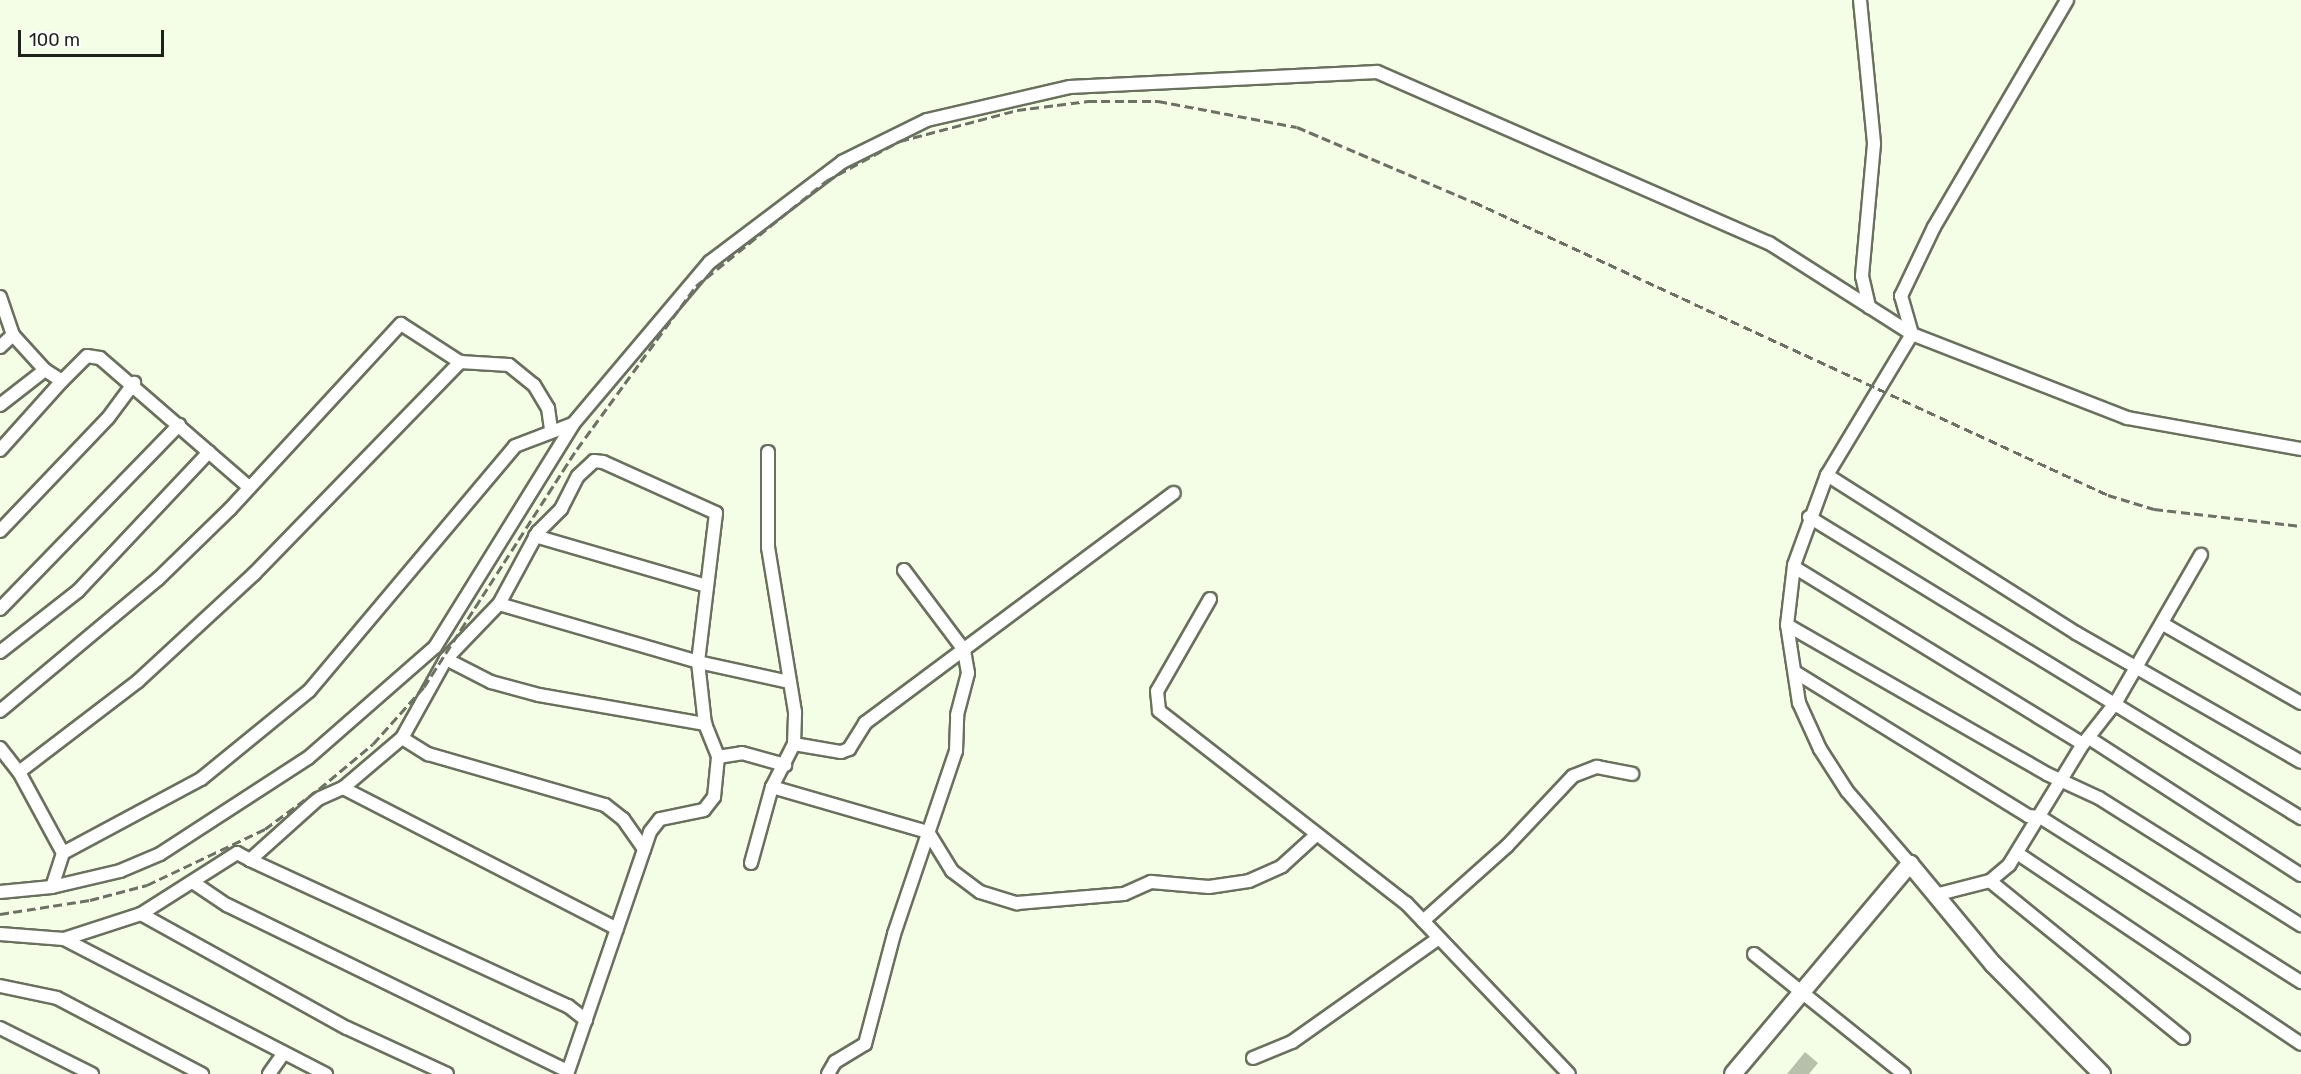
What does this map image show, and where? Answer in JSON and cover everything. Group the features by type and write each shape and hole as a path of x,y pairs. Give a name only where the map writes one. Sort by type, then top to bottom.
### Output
{"street":[{"path":"1860,0 1874,144 1862,276 1869,307"},
{"path":"2067,0 1934,227 1901,296 1912,334 1827,475 1809,517 1794,567 1787,625 1799,703 1820,748 1847,791 1993,964 2103,1074"},
{"path":"0,892 52,887 120,871 160,854 308,758 435,647 573,424 710,262 842,162 927,120 1070,87 1377,72 1769,243 1912,334 2127,418 2301,448"},
{"path":"0,297 13,335 45,370 62,381"},
{"path":"0,711 158,579 249,487 400,324 460,362 509,365 534,384 548,408 550,430"},
{"path":"0,347 13,335"},
{"path":"0,450 62,381 93,355 134,383 249,487"},
{"path":"19,772 138,681 254,574 460,362"},
{"path":"0,405 45,370"},
{"path":"0,531 108,418 134,383"},
{"path":"52,887 63,853 201,779 309,691 515,446 550,430 573,424"},
{"path":"0,609 180,425"},
{"path":"0,652 78,591 209,452"},
{"path":"751,863 772,787 794,744 790,682 768,548 768,452"},
{"path":"194,883 227,905 568,1072 644,849 660,819 704,810 714,797 718,757 705,724 698,662 716,513 603,462 587,465 561,509 535,536 499,604 446,659 402,738 343,788 318,799 250,860"},
{"path":"1827,475 2136,666 2301,762"},
{"path":"794,744 841,752 849,749 865,723 1174,493"},
{"path":"1809,517 2033,657 2116,702 2301,818"},
{"path":"535,536 707,586"},
{"path":"1935,895 1990,881 2017,853 2086,741 2116,702 2163,624 2200,555"},
{"path":"1794,567 2086,741 2301,875"},
{"path":"828,1074 835,1062 865,1044 928,832 956,751 957,715 968,673 964,650 904,570"},
{"path":"1210,599 1155,702 1159,711 1317,834 1423,921 1569,1074"},
{"path":"499,604 698,662 790,682"},
{"path":"2163,624 2301,703"},
{"path":"1787,625 2064,780 2301,925"},
{"path":"446,659 490,682 539,695 705,724"},
{"path":"1796,672 2028,816 2040,817 2301,982"},
{"path":"402,738 428,754 604,805 623,819 644,849"},
{"path":"0,748 19,772 63,853"},
{"path":"718,757 742,753 785,765"},
{"path":"1423,921 1515,838 1573,776 1597,766 1632,774"},
{"path":"772,787 928,832 952,871 980,892 1017,903 1124,894 1151,882 1209,887 1250,881 1282,866 1317,834"},
{"path":"343,788 617,929"},
{"path":"2017,853 2301,1044"},
{"path":"0,934 64,939 141,915 237,854 568,1006 586,1020"},
{"path":"1733,1074 1800,988 1910,864"},
{"path":"1990,881 2183,1038"},
{"path":"141,915 238,971 447,1074"},
{"path":"1253,1058 1292,1042 1439,938"},
{"path":"64,939 283,1054 326,1074"},
{"path":"1754,954 1800,988 1904,1074"},
{"path":"0,986 57,998 202,1074"},
{"path":"0,1028 92,1074"},
{"path":"269,1074 283,1054"}],"building":[{"path":"1805,1052 1818,1063 1809,1074 1787,1074"}],"railway":[{"path":"0,914 90,900 147,885 265,829 319,789 373,744 424,687 577,449 696,286 826,181 900,141 1017,110 1088,101 1158,101 1297,127 1474,202 2108,495 2154,509 2301,526"}]}
